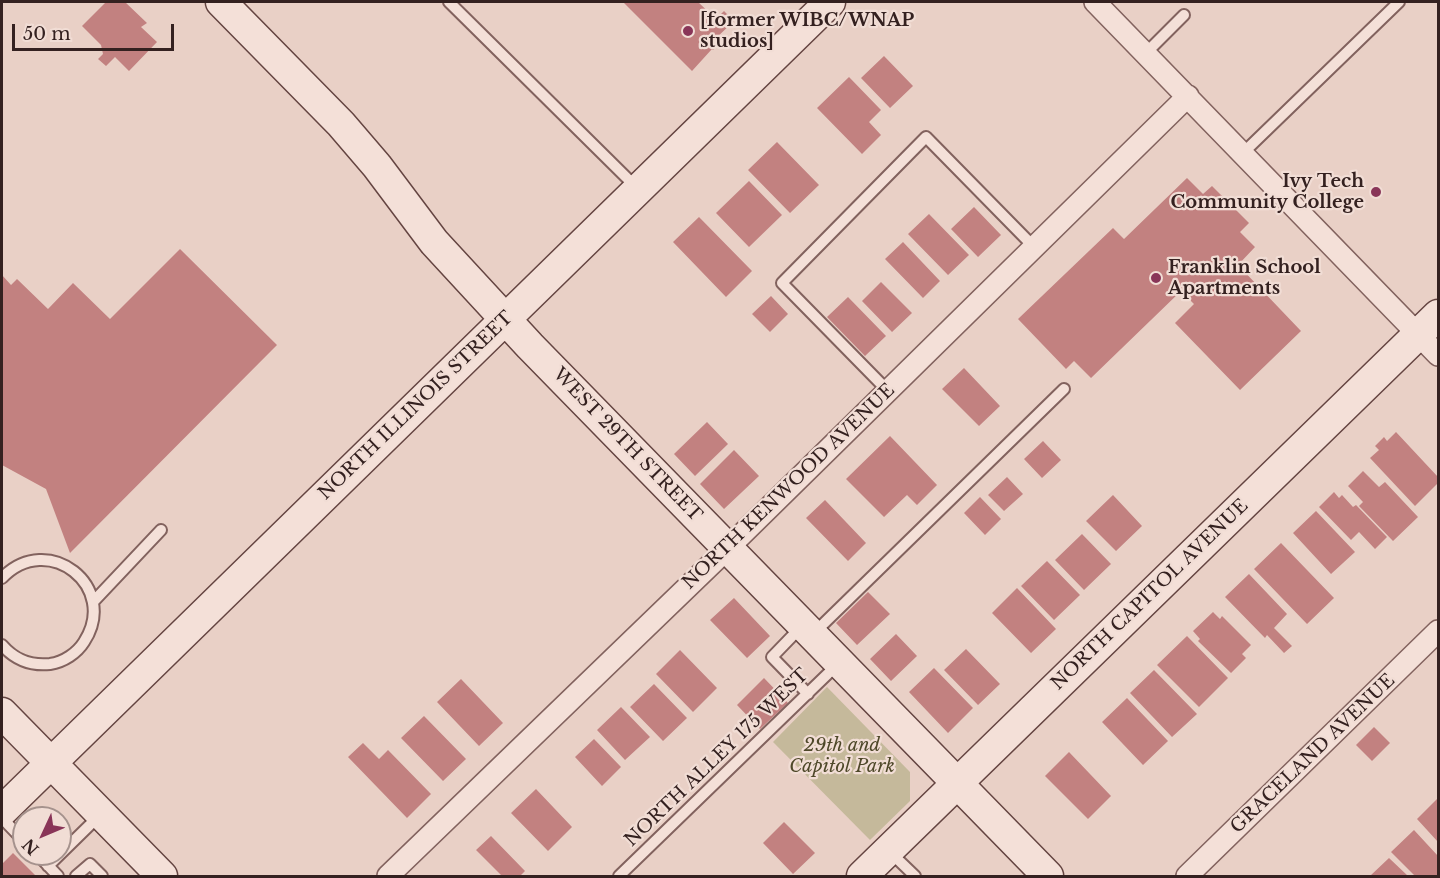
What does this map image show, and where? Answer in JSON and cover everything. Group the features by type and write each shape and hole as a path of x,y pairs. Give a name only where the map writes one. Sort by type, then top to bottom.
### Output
{"main road":[{"name":"WEST 29TH STREET","path":"221,2 341,124 377,166 434,242 505,319 1048,876"},
{"name":"NORTH ILLINOIS STREET","path":"2,811 830,2"},
{"name":"NORTH CAPITOL AVENUE","path":"862,876 957,783 1432,335"},
{"path":"2,713 162,876"}],"street":[{"path":"1095,2 1243,153 1432,335"},
{"name":"NORTH KENWOOD AVENUE","path":"388,876 728,548 1188,96"},
{"name":"GRACELAND AVENUE","path":"1187,876 1438,631"}],"lane":[{"path":"449,2 638,189"},
{"path":"1243,153 1399,2"},
{"path":"1146,53 1184,15"},
{"path":"888,391 782,283 926,137 1034,247"},
{"path":"808,694 772,657 807,630 1064,389"},
{"path":"93,602 161,530"},
{"path":"2,579 9,570 23,563 53,560 79,575 88,588 93,602 94,618 90,633 81,647 69,657 55,663 39,665 23,661 9,653 2,645"},
{"name":"NORTH ALLEY 175 WEST","path":"619,876 839,663"},
{"path":"72,842 101,814"},
{"path":"888,850 915,876"},
{"path":"76,876 90,864 102,876"},
{"path":"48,866 58,876"}],"green space":[{"name":"29th and Capitol Park","path":"827,687 910,772 910,801 870,840 773,742"}],"building":[{"path":"106,2 125,2 147,23 141,27 157,42 129,71 115,57 106,66 98,59 103,54 101,45 82,26"},
{"name":"[former WIBC/WNAP studios]","path":"698,2 716,19 724,11 734,21 713,41 717,46 692,71 624,3"},
{"path":"884,56 913,86 890,108 861,78"},
{"path":"849,77 881,110 869,122 881,135 862,154 817,108"},
{"path":"777,142 819,185 790,213 748,170"},
{"name":"Franklin School Apartments","path":"1187,178 1203,194 1212,186 1249,223 1240,232 1255,247 1238,265 1301,331 1240,390 1175,323 1194,304 1181,291 1091,378 1074,361 1066,369 1018,319 1113,228 1124,239"},
{"path":"749,181 782,215 749,247 716,213"},
{"path":"974,207 1001,235 978,257 951,229"},
{"path":"929,214 969,255 948,275 908,234"},
{"path":"699,217 752,271 726,297 673,242"},
{"path":"903,242 940,281 923,298 885,259"},
{"path":"180,249 277,345 70,553 46,489 2,465 2,275 11,285 17,279 48,309 73,283 110,319"},
{"path":"881,282 912,313 892,332 862,301"},
{"path":"771,296 788,314 770,332 752,314"},
{"path":"848,297 886,336 865,356 827,317"},
{"path":"964,368 1000,406 979,426 942,389"},
{"path":"707,422 728,444 695,476 674,454"},
{"path":"1396,432 1438,477 1438,483 1415,506 1370,458 1379,450 1375,446 1384,437 1387,441"},
{"path":"890,436 937,485 917,505 907,495 884,517 846,479"},
{"path":"1043,441 1061,460 1042,478 1024,459"},
{"path":"734,450 759,476 724,509 700,484"},
{"path":"1363,471 1379,487 1385,482 1418,517 1393,541 1359,506 1363,502 1348,486"},
{"path":"1007,477 1023,494 1004,511 988,495"},
{"path":"1334,492 1339,498 1342,495 1353,507 1356,505 1387,537 1375,549 1359,532 1351,540 1319,507"},
{"path":"1113,495 1142,526 1116,551 1086,521"},
{"path":"980,497 1001,519 985,535 964,513"},
{"path":"825,500 866,543 848,561 806,518"},
{"path":"1316,511 1355,552 1331,574 1293,533"},
{"path":"1082,534 1111,564 1084,590 1055,560"},
{"path":"1281,543 1334,598 1307,624 1254,569"},
{"path":"1047,561 1080,595 1054,620 1021,586"},
{"path":"1249,574 1287,614 1274,628 1292,646 1284,653 1267,635 1265,638 1225,597"},
{"path":"1017,588 1056,629 1031,653 992,613"},
{"path":"868,592 890,614 857,645 836,623"},
{"path":"734,598 770,636 747,658 710,620"},
{"path":"1213,612 1220,619 1222,616 1251,645 1242,654 1246,658 1231,673 1198,641 1200,639 1193,631"},
{"path":"896,634 917,656 891,681 870,659"},
{"path":"1187,636 1228,678 1199,707 1157,665"},
{"path":"966,649 1000,684 978,705 944,670"},
{"path":"680,650 717,688 693,712 656,674"},
{"path":"934,668 973,708 948,733 909,692"},
{"path":"1154,670 1197,714 1172,737 1130,693"},
{"path":"764,678 788,703 760,729 737,705"},
{"path":"461,679 503,723 479,746 437,702"},
{"path":"654,684 687,718 663,741 630,707"},
{"path":"1127,698 1168,741 1143,765 1102,722"},
{"path":"621,707 650,737 625,760 597,730"},
{"path":"424,716 466,759 443,781 401,738"},
{"path":"1374,727 1390,743 1372,761 1356,745"},
{"path":"594,739 621,767 602,786 575,757"},
{"path":"363,743 379,759 388,750 431,794 407,818 348,757"},
{"path":"1069,752 1111,796 1088,819 1045,776"},
{"path":"536,789 572,827 548,851 511,813"},
{"path":"1438,798 1438,842 1417,819"},
{"path":"784,822 815,853 793,874 763,843"},
{"path":"1414,830 1438,856 1437,876 1415,876 1391,852"},
{"path":"491,836 525,871 520,876 502,876 476,850"},
{"path":"12,854 12,866 26,866 36,876 2,876 2,864"},
{"path":"1389,858 1408,876 1370,876"}],"place":[{"name":"[former WIBC/WNAP studios]","path":"688,31"},
{"name":"Ivy Tech Community College","path":"1376,192"},
{"name":"Franklin School Apartments","path":"1156,278"}]}
